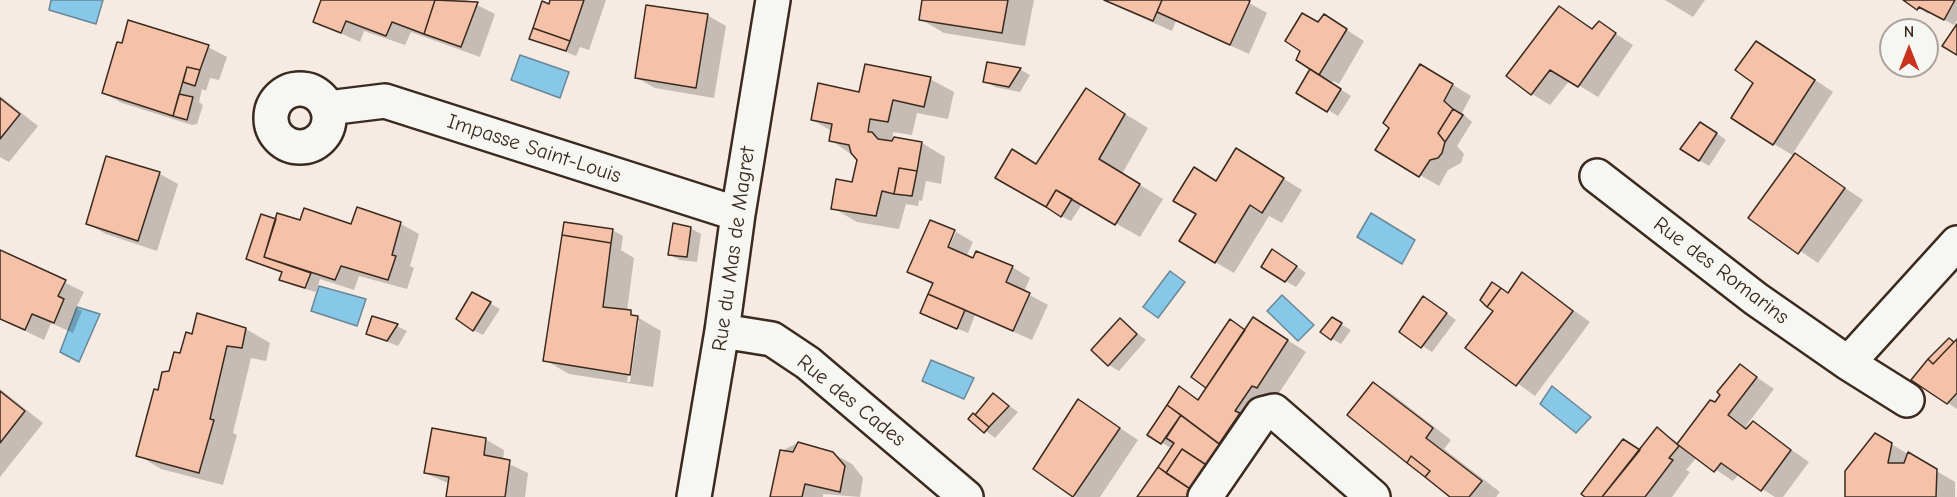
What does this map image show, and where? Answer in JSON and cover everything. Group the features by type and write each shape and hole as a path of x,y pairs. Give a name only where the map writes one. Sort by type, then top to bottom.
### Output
{"street":[{"name":"Rue du Mas de Magret","path":"694,497 773,0"},
{"name":"Impasse Saint-Louis","path":"328,108 385,101 738,214"},
{"name":"Rue des Romarins","path":"1597,176 1756,299 1848,363 1907,400"},
{"path":"1848,363 1957,243"},
{"name":"Rue des Cades","path":"722,331 772,339 808,363 966,497"},
{"path":"1206,497 1262,414 1274,411 1373,497"}],"water":[{"path":"51,0 103,0 96,24 49,10"},
{"path":"520,55 569,72 560,98 511,80"},
{"path":"1371,213 1415,240 1402,264 1357,237"},
{"path":"1170,271 1185,282 1158,318 1143,307"},
{"path":"319,286 366,299 357,326 311,311"},
{"path":"1282,295 1314,325 1298,341 1267,311"},
{"path":"77,307 100,314 79,362 60,352"},
{"path":"931,360 974,378 964,399 922,381"},
{"path":"1552,386 1591,417 1576,433 1540,404"}],"building":[{"path":"321,0 435,0 424,34 392,22 386,36 346,21 341,33 313,22"},
{"path":"435,0 478,2 461,47 424,34"},
{"path":"550,0 584,0 570,41 533,28 542,1 549,4"},
{"path":"922,0 1008,0 1002,33 919,20"},
{"path":"1104,0 1162,0 1153,21"},
{"path":"1162,0 1250,1 1230,45 1157,12"},
{"path":"1903,0 1955,0 1944,20 1919,7 1917,10"},
{"path":"646,5 708,14 696,88 635,78"},
{"path":"1559,6 1592,29 1599,21 1616,33 1578,87 1550,70 1531,95 1506,76"},
{"path":"1302,13 1318,22 1324,14 1347,29 1319,75 1296,60 1300,51 1285,41"},
{"path":"128,20 209,45 200,70 187,67 173,116 102,93 117,42 122,43"},
{"path":"1957,24 1957,55 1942,46"},
{"path":"533,28 570,41 566,51 529,39"},
{"path":"1756,41 1815,80 1773,145 1731,118 1753,83 1735,70"},
{"path":"987,62 1021,68 1009,87 983,82"},
{"path":"865,64 931,77 924,107 893,100 888,122 870,119 868,132 872,132 878,139 892,141 894,137 922,142 917,171 899,168 894,194 882,191 876,216 831,209 836,179 852,182 857,160 851,153 849,145 829,141 832,124 811,120 818,83 859,92"},
{"path":"1420,64 1453,84 1444,101 1453,109 1438,133 1445,142 1442,153 1438,158 1430,160 1419,177 1375,150 1389,128 1383,123"},
{"path":"187,67 200,70 195,86 183,82"},
{"path":"1310,69 1341,89 1327,112 1296,93"},
{"path":"1086,88 1125,114 1099,159 1140,184 1115,225 1056,190 1046,207 995,178 1012,149 1036,164"},
{"path":"179,94 193,97 187,120 173,116"},
{"path":"0,98 20,114 0,139"},
{"path":"1453,109 1463,115 1445,142 1438,133"},
{"path":"1700,122 1717,133 1699,161 1680,149"},
{"path":"1236,148 1284,178 1262,213 1250,205 1215,263 1179,241 1196,214 1173,201 1194,167 1216,181"},
{"path":"1795,153 1845,188 1798,254 1748,218"},
{"path":"106,156 160,172 138,241 86,224"},
{"path":"899,168 917,171 912,196 894,194"},
{"path":"1056,190 1072,199 1061,217 1046,207"},
{"path":"357,207 401,222 392,255 396,256 388,280 341,266 335,280 264,257 277,213 300,220 304,208 351,224"},
{"path":"261,214 276,219 264,257 311,273 305,288 279,280 282,272 246,259"},
{"path":"930,220 955,230 948,247 973,258 976,251 1013,266 1006,282 1030,293 1013,331 928,294 933,283 907,272"},
{"path":"564,222 613,229 611,243 562,235"},
{"path":"673,223 691,227 687,257 668,255"},
{"path":"562,235 611,243 603,307 631,310 631,315 638,316 630,375 543,361"},
{"path":"1272,249 1297,266 1285,282 1261,267"},
{"path":"0,250 66,280 58,296 64,299 54,323 32,314 25,330 0,319"},
{"path":"1522,272 1573,311 1516,386 1465,348 1493,311 1487,307 1501,288 1508,293"},
{"path":"1492,282 1501,288 1487,307 1480,300"},
{"path":"472,292 491,302 473,331 456,319"},
{"path":"928,294 965,310 957,329 920,313"},
{"path":"1423,296 1447,313 1421,348 1399,332"},
{"path":"197,313 246,328 242,348 227,346 210,419 214,420 199,473 136,456 154,389 158,390 162,372 169,371 174,352 180,353 186,332 192,334"},
{"path":"372,316 398,324 387,341 366,334"},
{"path":"1253,317 1288,340 1257,388 1252,386 1235,411 1240,413 1219,444 1167,405 1179,386 1198,400"},
{"path":"1332,317 1342,323 1331,340 1320,332"},
{"path":"1120,318 1137,334 1108,366 1091,350"},
{"path":"1230,319 1245,330 1206,388 1191,377"},
{"path":"1949,338 1954,342 1933,364 1928,359"},
{"path":"1957,339 1957,393 1947,404 1911,380 1928,359 1933,364"},
{"path":"1740,364 1757,377 1728,415 1746,429 1753,421 1791,450 1761,491 1721,463 1714,472 1677,444 1710,400 1715,402 1720,395 1717,392"},
{"path":"1373,382 1433,428 1426,438 1482,481 1469,497 1450,497 1425,477 1430,471 1411,456 1407,463 1347,415"},
{"path":"0,391 25,411 0,443"},
{"path":"993,393 1009,406 989,427 975,415"},
{"path":"1078,399 1120,428 1073,497 1033,469"},
{"path":"1167,405 1181,415 1161,444 1147,435"},
{"path":"973,413 989,427 984,433 968,419"},
{"path":"1181,415 1225,448 1211,468 1182,449 1166,473 1158,467 1174,443 1166,438"},
{"path":"1657,427 1679,446 1669,458 1673,460 1645,497 1602,497"},
{"path":"432,428 486,438 484,455 510,460 505,497 446,497 449,477 424,473"},
{"path":"1875,433 1892,443 1888,463 1904,463 1908,452 1937,469 1936,497 1845,497 1845,471"},
{"path":"1623,439 1640,450 1602,497 1585,497 1581,494"},
{"path":"798,442 833,452 845,466 840,492 805,484 802,497 770,497 780,450 793,452"},
{"path":"1182,449 1211,468 1195,492 1166,473"},
{"path":"1411,456 1430,471 1425,477 1407,463"},
{"path":"1158,467 1195,492 1191,497 1137,497"}]}
